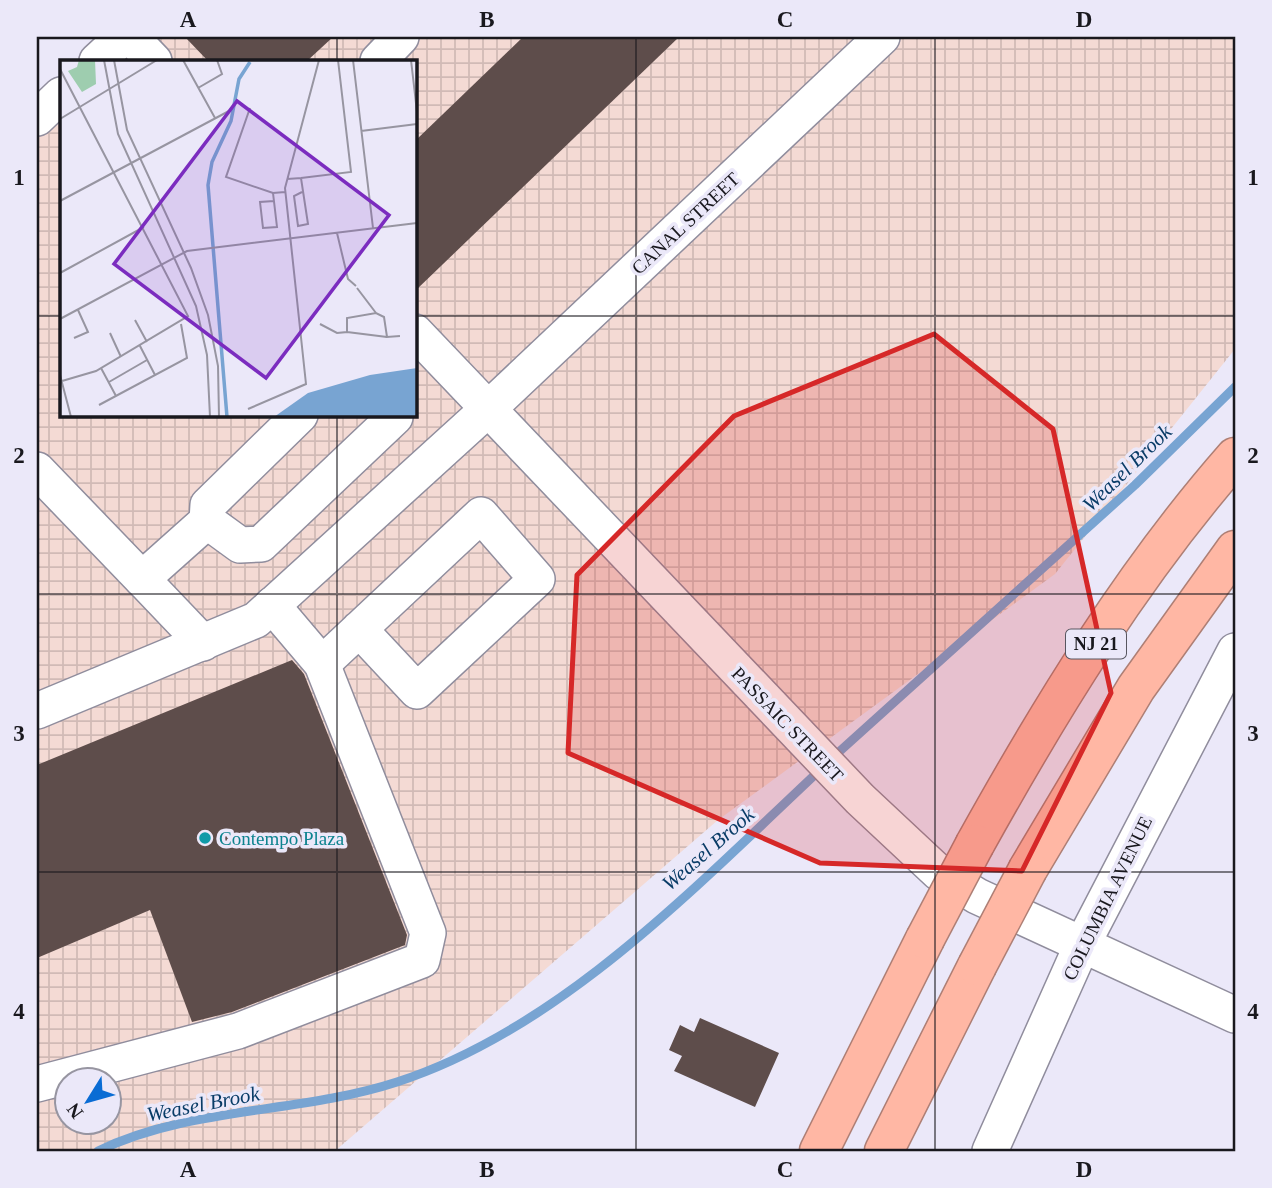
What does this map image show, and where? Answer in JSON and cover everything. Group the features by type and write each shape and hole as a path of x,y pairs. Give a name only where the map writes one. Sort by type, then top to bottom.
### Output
{"highway":[{"name":"NJ 21","path":"819,1151 975,844 1044,724 1087,657 1170,539 1235,457"},
{"name":"NJ 21","path":"884,1151 1028,869 1136,688 1235,550"}],"street":[{"path":"98,60 123,37"},
{"path":"131,37 153,60"},
{"path":"379,60 401,37"},
{"name":"CANAL STREET","path":"37,711 256,620 488,409 882,37"},
{"path":"37,118 60,96"},
{"name":"PASSAIC STREET","path":"416,333 840,779 938,872 977,896 1235,1014"},
{"path":"142,579 207,521 208,505 299,416"},
{"path":"207,521 240,545 261,544 394,416"},
{"path":"37,470 203,643"},
{"path":"322,664 359,629 481,515 537,579 417,691 359,629"},
{"path":"37,1084 238,1031 422,960 428,933 322,664 272,605"},
{"name":"COLUMBIA AVENUE","path":"990,1151 1082,945 1235,651"}],"highlighted area":[{"path":"934,334 1053,429 1111,693 1022,871 820,863 568,753 577,575 734,416"}],"shaded area":[{"path":"114,37 1235,37 1235,349 1055,574 718,820 335,1151 37,1151 37,111 60,88 60,416 416,416 416,60 89,60"}],"building":[{"path":"185,37 333,37 308,60 207,60"},
{"path":"523,37 679,37 416,290 416,140"},
{"name":"Contempo Plaza","path":"292,660 304,674 407,935 405,945 232,1012 192,1022 150,910 37,958 37,765"},
{"path":"700,1018 779,1053 755,1107 674,1071 682,1056 669,1050 680,1025 694,1032"}],"waterway":[{"name":"Weasel Brook","path":"830,760 1135,485 1235,387"},
{"name":"Weasel Brook","path":"98,1151 134,1136 170,1126 360,1092 397,1082 457,1058 515,1027 624,949 725,860 820,770"}],"place":[{"name":"Contempo Plaza","path":"205,838"}]}
